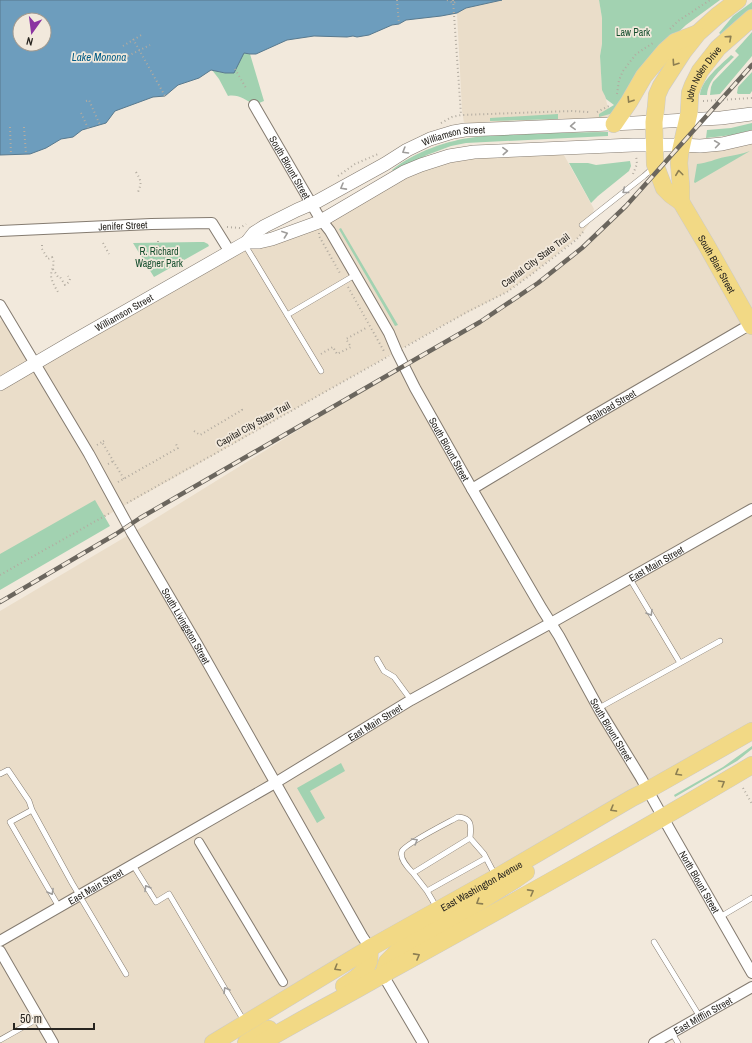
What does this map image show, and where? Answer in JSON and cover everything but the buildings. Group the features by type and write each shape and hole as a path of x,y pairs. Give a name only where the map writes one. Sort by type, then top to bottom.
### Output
{"main road":[{"path":"614,124 629,102 650,88 661,86 671,69 698,33 707,24 738,0"},
{"name":"John Nolen Drive","path":"682,145 690,109 690,93 692,85 708,60 718,48 752,18"},
{"path":"654,145 654,122 650,88 664,51 675,42 698,33"},
{"name":"South Blair Street","path":"654,145 655,166 664,188 681,202 751,325"},
{"name":"South Blair Street","path":"681,202 679,163 682,145"},
{"name":"East Washington Avenue","path":"213,1043 370,948 752,731"},
{"path":"261,1043 306,1016 383,975 663,818 752,765"},
{"path":"383,975 387,962 396,952 516,879 539,862 553,844"},
{"path":"246,1043 357,978 363,972 367,964 370,948"}],"street":[{"name":"South Blount Street","path":"254,105 321,221 330,231 389,333 415,388 472,489 551,624 560,636 599,708 648,790"},
{"name":"Williamson Street","path":"0,384 246,243 254,233 311,204 407,150 430,139 453,132 511,128 573,127 721,118 752,114"},
{"name":"Williamson Street","path":"246,243 272,239 321,221 404,172 449,156 474,152 654,145 700,146 752,137"},
{"name":"Jenifer Street","path":"0,231 151,224 212,223 230,252"},
{"name":"South Livingston Street","path":"0,305 89,454 132,533 370,948"},
{"name":"Railroad Street","path":"472,489 595,415 751,325"},
{"name":"East Main Street","path":"0,941 275,783 411,700 551,624 752,509"},
{"name":"North Blount Street","path":"648,790 752,973"},
{"path":"199,842 283,982"},
{"path":"0,951 53,1043"},
{"path":"383,975 423,1043"},
{"name":"East Mifflin Street","path":"654,1043 752,987"}],"lane":[{"path":"582,225 655,166"},
{"path":"246,243 321,371"},
{"path":"287,315 355,275"},
{"path":"630,579 680,663"},
{"path":"599,708 720,641"},
{"path":"377,659 384,671 394,677 411,700"},
{"path":"0,774 8,770 29,801 32,810 72,883 126,974"},
{"path":"32,810 10,822 60,907"},
{"path":"439,910 427,891 408,868 401,855 404,848 422,836 458,817 468,820 470,824 470,838 484,854 497,877"},
{"path":"413,873 470,838"},
{"path":"427,891 486,858"},
{"path":"134,865 156,902 169,894 246,1023"},
{"path":"720,918 752,898"},
{"path":"654,942 700,1017"},
{"path":"0,1040 38,1018"},
{"path":"672,1033 678,1043"}],"path":[{"path":"397,0 399,24"},
{"path":"447,0 458,0"},
{"path":"669,29 678,21 710,0"},
{"path":"454,1 461,115"},
{"path":"124,46 143,34"},
{"path":"133,39 164,96"},
{"path":"615,99 619,80 623,71 636,54 655,42"},
{"path":"128,56 150,44"},
{"path":"235,70 246,88"},
{"path":"701,101 752,98"},
{"path":"86,101 89,100 100,125"},
{"path":"81,113 88,128"},
{"path":"10,127 11,155"},
{"path":"24,127 26,154"},
{"path":"636,156 637,164"},
{"path":"136,172 141,181 138,192"},
{"name":"Capital City State Trail","path":"409,345 518,285 581,235 589,224 591,217"},
{"path":"319,236 387,357"},
{"path":"158,241 158,255 170,259 177,267"},
{"path":"103,243 109,254"},
{"path":"42,245 42,249 48,259 52,257 54,259 51,277 58,292"},
{"path":"53,269 65,285 69,282 70,279 68,276"},
{"path":"321,354 333,347 337,354 351,347 346,339 366,328"},
{"name":"Capital City State Trail","path":"130,502 384,359"},
{"path":"194,431 200,435 242,410 241,407"},
{"path":"97,445 103,442 124,479"},
{"path":"118,482 178,448 176,444"},
{"path":"108,464 114,461"},
{"path":"0,576 105,516"},
{"path":"743,788 752,804"}],"shaded area":[{"path":"502,0 599,0 602,18 602,44 600,56 602,88 612,124 465,130 462,110 457,13 466,8"},
{"path":"752,137 752,731 213,1043 0,1043 0,611 132,533 392,372 507,305 552,273 582,248 626,206 658,171 671,195 682,145"},
{"path":"560,148 594,209 589,224 581,235 532,274 507,292 440,327 0,576 0,321 7,316 35,363 247,242 272,239 421,165"}],"green space":[{"name":"Law Park","path":"599,0 720,0 686,25 668,42 616,111 599,117 599,114 614,105 606,99 602,90 600,56 602,44 602,18"},
{"path":"752,2 752,10 722,35 719,33 733,16"},
{"path":"752,32 752,56 720,94 710,95 713,82 739,55 735,51"},
{"path":"244,53 250,54 264,101 254,105 245,99 228,96 219,79 212,70 225,73"},
{"path":"731,55 734,57 713,79 707,95 700,95 701,89 708,78"},
{"path":"752,72 752,91 750,94 738,94 738,87"},
{"path":"558,114 558,119 490,121 490,118"},
{"path":"752,123 752,130 732,135 706,138 707,130 731,128"},
{"path":"608,132 608,136 466,143 451,146 427,155 394,172 392,170 421,152 443,144 465,139 502,135"},
{"path":"750,151 695,183 694,182 697,164"},
{"path":"630,161 631,166 629,171 591,203 569,163 588,163 596,165"},
{"path":"341,228 398,325 395,326 340,231 339,229"},
{"name":"R. Richard Wagner Park","path":"204,242 209,246 154,277 133,243"},
{"path":"95,500 110,526 0,590 0,554"},
{"path":"752,746 752,749 737,761 675,797 674,795 723,767"},
{"path":"341,763 345,771 310,791 325,818 317,823 297,788"}],"water":[{"name":"Lake Monona","path":"0,0 502,0 466,8 457,13 406,20 369,35 357,37 314,36 287,40 256,54 244,53 234,73 211,70 199,78 178,85 165,96 153,97 115,111 106,123 82,130 73,137 61,139 46,148 30,154 0,155"}],"railway":[{"path":"0,602 116,534 140,518 480,322 538,283 582,248 626,206 752,65"}]}
